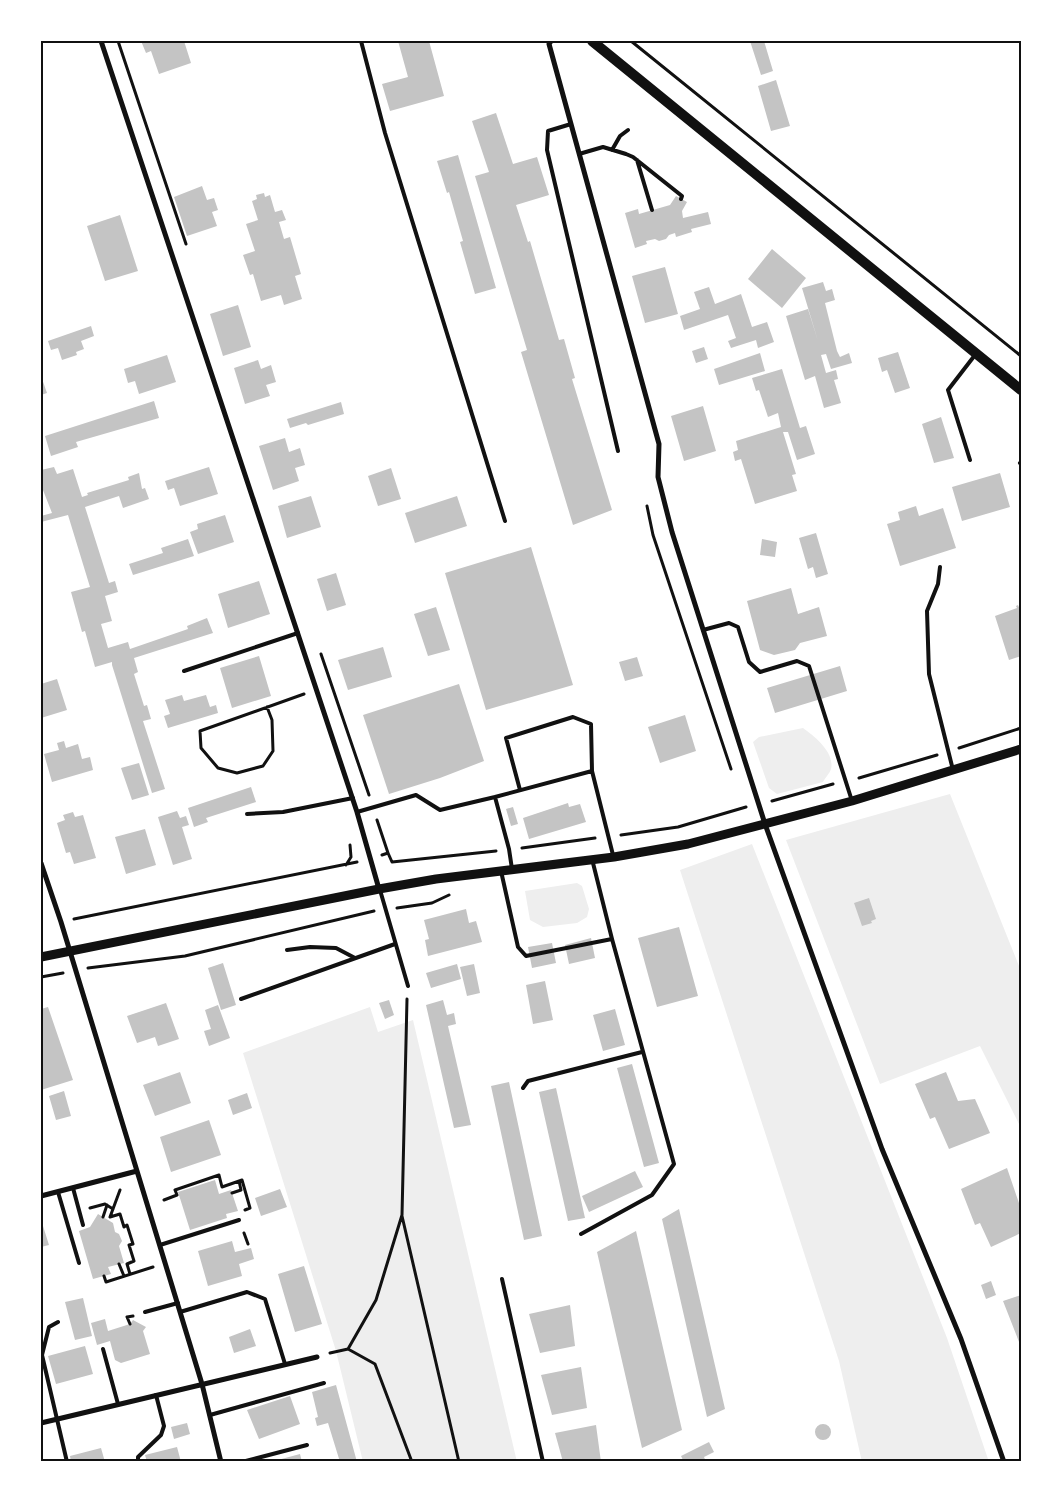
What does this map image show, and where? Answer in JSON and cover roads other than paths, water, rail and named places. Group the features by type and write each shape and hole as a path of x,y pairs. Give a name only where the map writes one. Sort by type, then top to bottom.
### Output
{"main road":[{"path":"592,41 1021,390"}],"street":[{"path":"101,41 358,812 380,889"},
{"path":"551,41 549,44 659,444 658,477 672,532 703,630 765,824 882,1149 961,1338 1004,1462"},
{"path":"41,957 380,889 467,875 614,857 688,844 852,801 1021,749"},
{"path":"41,863 76,970 178,1303 202,1384 221,1462"},
{"path":"41,1196 137,1171"},
{"path":"41,1423 317,1356"}],"lane":[{"path":"361,41 385,133 505,521"},
{"path":"571,124 548,131 547,150 618,452"},
{"path":"612,150 620,136 628,130"},
{"path":"579,154 603,147 626,154 636,159 682,196 681,199"},
{"path":"636,159 652,210"},
{"path":"970,460 948,390 976,354"},
{"path":"940,567 938,584 927,611 929,674 953,770"},
{"path":"703,630 729,623 738,627 749,662 760,672 797,662 809,666 852,801"},
{"path":"184,671 298,633"},
{"path":"520,790 506,738 573,717 591,724 592,771 614,857"},
{"path":"358,812 416,795 440,810 592,771"},
{"path":"495,797 509,849 512,870"},
{"path":"247,814 283,812 352,798"},
{"path":"581,1234 652,1195 674,1164 642,1052 592,859"},
{"path":"501,871 518,947 526,956 612,939"},
{"path":"380,889 408,986"},
{"path":"241,1000 395,944"},
{"path":"287,950 310,947 336,948 355,958"},
{"path":"523,1088 528,1081 642,1052"},
{"path":"73,1188 83,1225"},
{"path":"58,1192 79,1263"},
{"path":"160,1245 239,1220"},
{"path":"502,1280 543,1462"},
{"path":"180,1312 247,1292 265,1299 284,1364"},
{"path":"145,1312 178,1303"},
{"path":"58,1322 49,1327 42,1355 67,1462"},
{"path":"103,1349 118,1404"},
{"path":"210,1415 324,1384"},
{"path":"138,1462 138,1457 162,1435 164,1426 156,1395"},
{"path":"242,1462 307,1445"}]}
